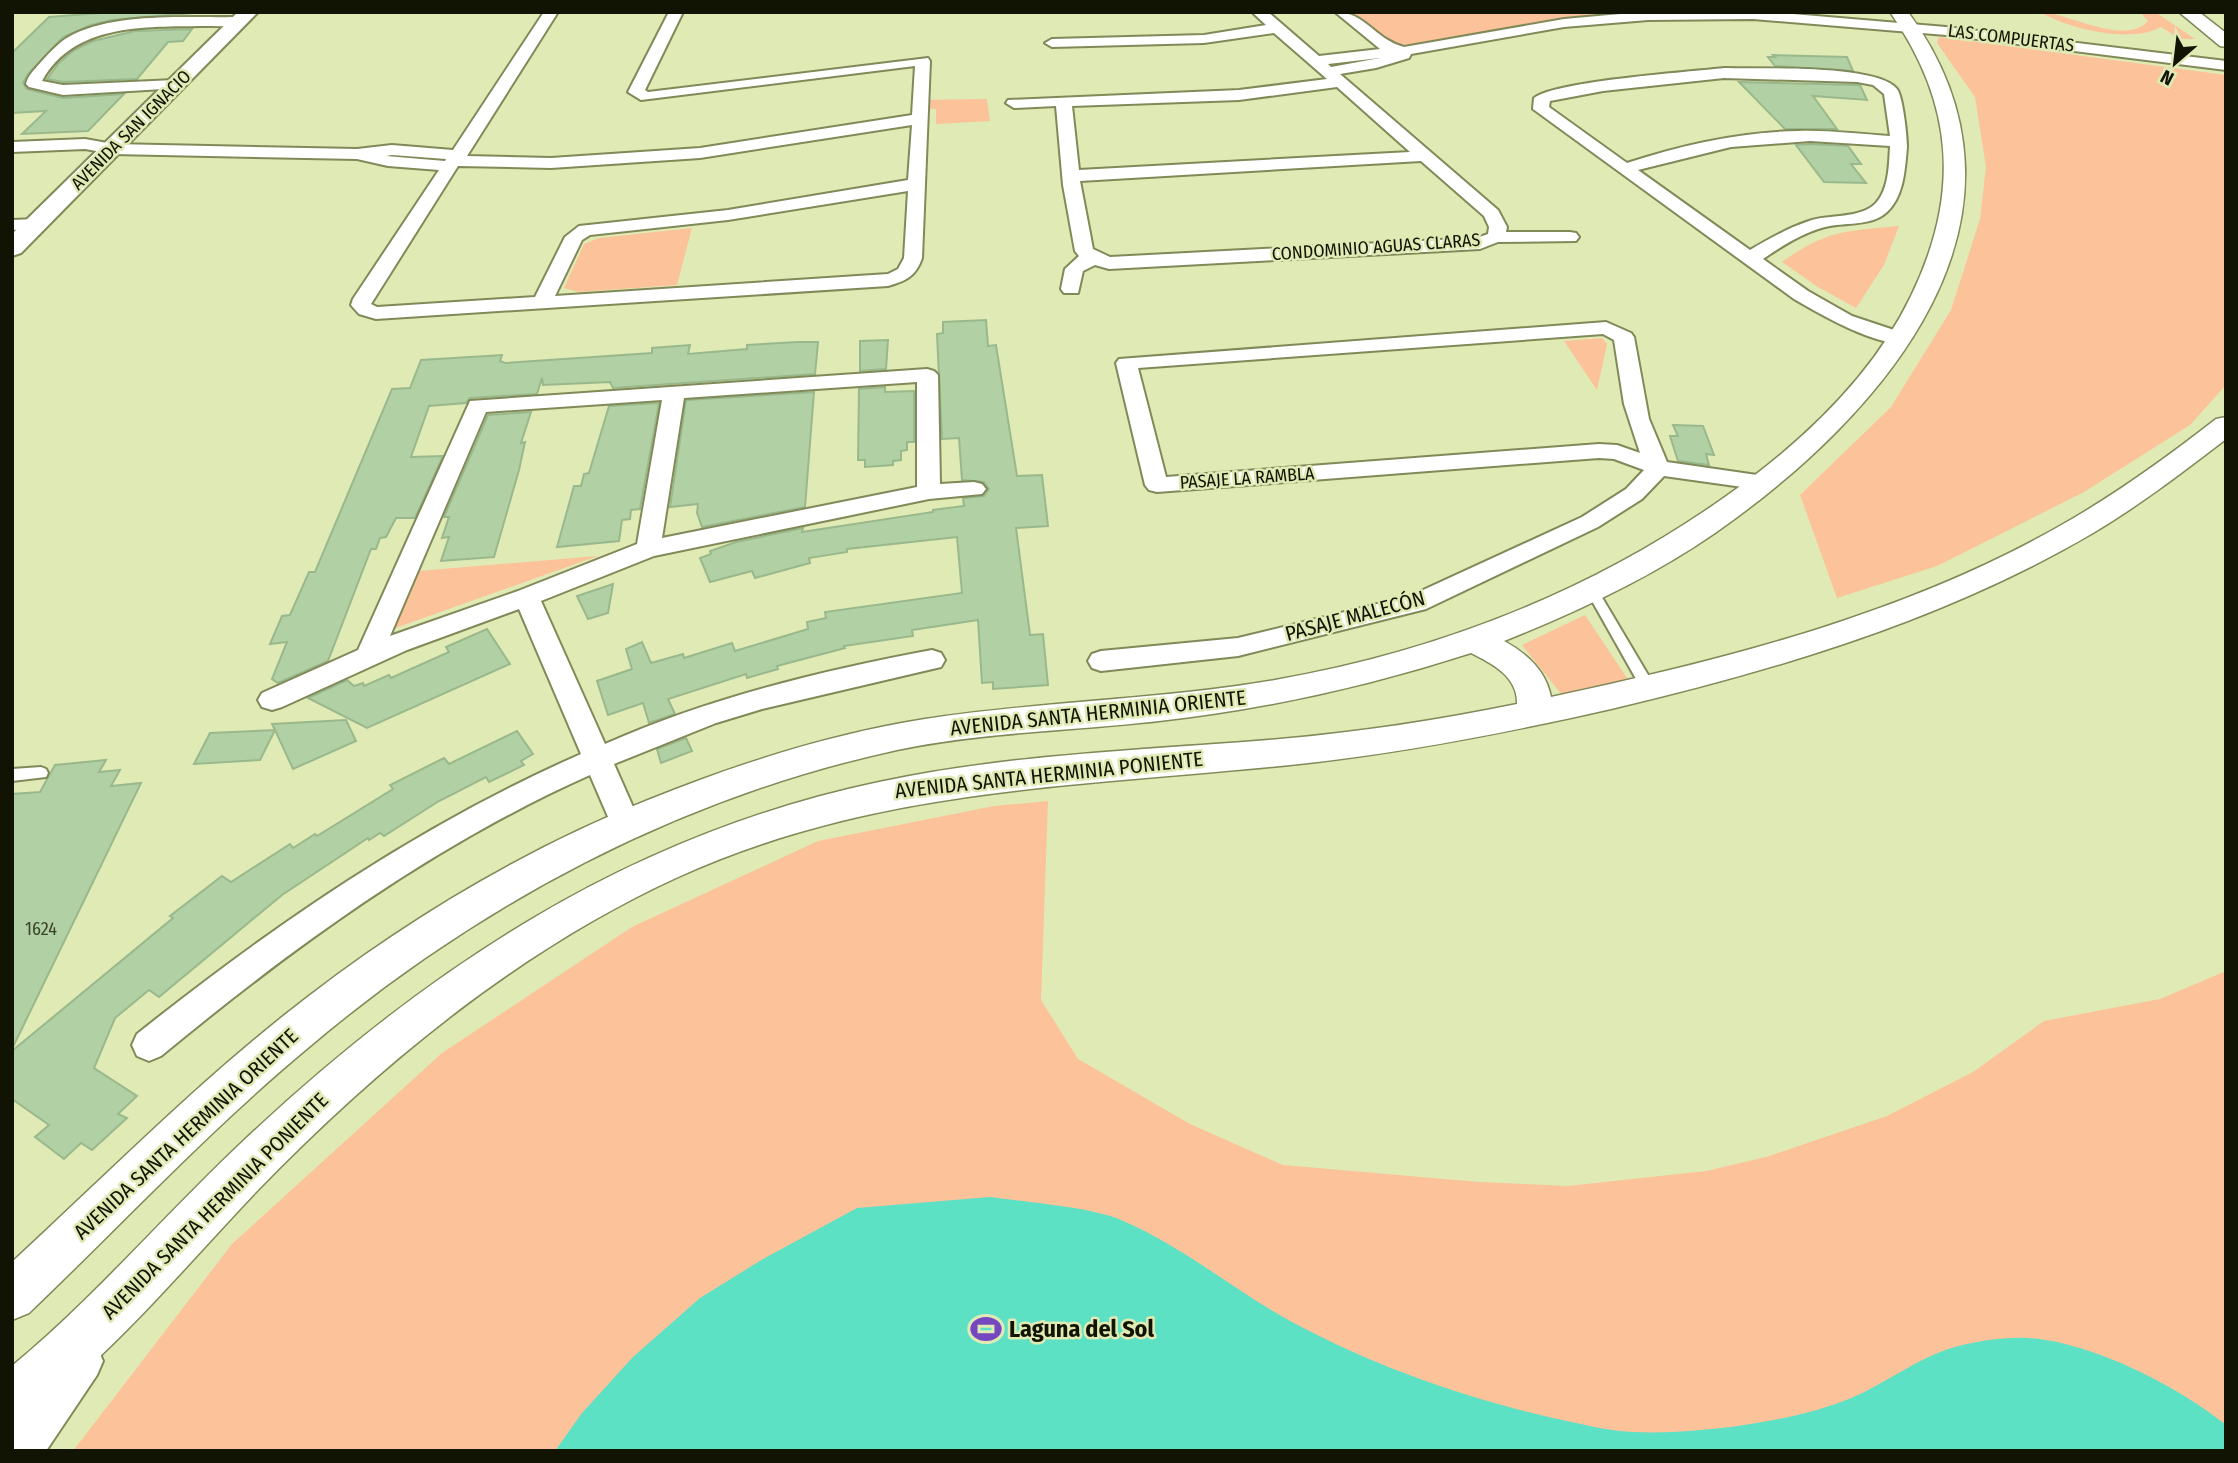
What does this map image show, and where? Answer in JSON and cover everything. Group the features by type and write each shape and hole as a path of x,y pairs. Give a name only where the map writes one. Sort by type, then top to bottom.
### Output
{"main road":[{"name":"AVENIDA SAN IGNACIO","path":"12,248 245,17"}],"street":[{"path":"551,12 360,305 366,310 376,313 888,280 901,277 910,269 913,258 923,61 646,97 636,92 676,12"},
{"name":"CONDOMINIO AGUAS CLARAS","path":"1096,259 1109,263 1480,243 1496,237 1498,227 1492,214 1259,12"},
{"path":"1014,103 1239,95 1328,72 1387,62 1404,55 1401,51 1385,46 1342,12"},
{"name":"LAS COMPUERTAS","path":"1856,12 2226,66"},
{"path":"2188,12 2226,42"},
{"name":"LAS COMPUERTAS","path":"1401,51 1498,32 1564,23 1616,18 1752,14 1904,19 2226,55"},
{"path":"175,85 63,90 34,84 35,78 67,45 85,33 117,27 245,17"},
{"name":"AVENIDA SANTA HERMINIA ORIENTE","path":"12,1296 230,1088 347,991 426,936 477,905 626,825 732,783 828,754 905,735 984,724 1212,702 1387,668 1475,641 1592,592 1688,537 1764,483 1820,433 1858,394 1899,338 1930,282 1948,228 1955,172 1953,132 1943,91 1927,52 1904,19"},
{"path":"1052,44 1217,38 1278,28"},
{"path":"1751,258 1782,238 1823,222 1875,213 1883,206 1895,179 1899,141 1891,92 1878,82 1851,76 1724,72 1603,86 1545,97 1539,101 1541,109 1801,295 1844,320 1899,338"},
{"path":"1065,103 1072,181 1084,251 1096,259"},
{"path":"12,147 85,144 113,149 357,154 388,161 551,163 700,153 918,119"},
{"path":"1624,169 1672,152 1731,142 1798,136 1899,141"},
{"path":"12,160 73,157 113,149"},
{"path":"1072,181 1425,156"},
{"path":"542,302 574,237 585,230 728,215 916,184"},
{"path":"12,225 37,224"},
{"path":"1496,237 1570,237"},
{"path":"1071,289 1074,269 1083,261 1096,259"},
{"name":"PASAJE LA RAMBLA","path":"1600,328 1617,332 1624,337 1636,416 1645,444 1658,468 1625,454 1599,451 1157,485 1126,363 1600,328"},
{"path":"368,657 478,405 674,394 928,374 929,492"},
{"path":"648,549 674,394"},
{"name":"AVENIDA SANTA HERMINIA PONIENTE","path":"12,1400 127,1296 254,1162 324,1096 395,1036 513,948 601,896 670,862 787,818 903,790 1044,772 1369,743 1533,714 1649,689 1728,668 1838,633 1980,577 2037,550 2144,489 2226,425"},
{"path":"1658,468 1764,483"},
{"name":"PASAJE MALECÓN","path":"1101,661 1238,647 1417,603 1590,522 1634,494 1658,468"},
{"path":"272,700 398,643 527,597 648,549 929,492 974,489"},
{"path":"527,597 626,825"},
{"path":"1475,641 1505,656 1526,675 1535,696 1533,714"},
{"path":"149,1045 262,954 344,898 449,834 598,759 662,732 758,699 816,683 932,660"},
{"path":"21,1451 127,1296"}],"lane":[{"path":"1592,592 1649,689"},
{"path":"12,775 41,774"}],"shaded area":[{"path":"1353,12 1678,12 1545,21 1404,48 1393,44"},
{"path":"2040,12 2110,30 2125,31 2138,28 2148,21 2140,12 2155,12 2195,39 2180,39 2161,27 2134,34 2100,32 2067,24"},
{"path":"1939,37 2226,75 2226,385 2190,425 2084,492 1937,566 1837,598 1800,495 1891,407 1951,310 1980,219 1986,167 1975,97 1937,43"},
{"path":"987,99 990,121 936,124 936,109 915,109 916,100"},
{"path":"1899,226 1884,265 1856,308 1818,287 1782,262 1812,244 1838,234"},
{"path":"692,228 677,285 579,292 564,288 584,244 599,238"},
{"path":"1602,338 1607,344 1597,390 1564,341"},
{"path":"598,556 387,631 418,571"},
{"path":"1585,615 1629,681 1562,695 1522,645"},
{"name":"Laguna del Sol","path":"1048,801 1041,1000 1078,1059 1190,1124 1283,1165 1479,1182 1568,1186 1706,1171 1766,1157 1887,1116 1973,1072 2044,1021 2160,999 2226,971 2226,1451 73,1451 232,1244 442,1053 632,927 818,841 994,806"}],"water":[{"name":"Laguna del Sol","path":"990,1197 1108,1215 1166,1242 1292,1322 1355,1353 1452,1390 1519,1410 1592,1427 1622,1431 1682,1432 1766,1422 1841,1402 1926,1358 1955,1347 1991,1340 2027,1338 2078,1347 2132,1368 2183,1395 2226,1425 2226,1451 555,1451 582,1413 633,1357 700,1298 763,1259 857,1208"}],"building":[{"path":"113,12 205,12 112,20 91,25 63,37 28,74 23,83 27,89 63,98 124,94 88,131 22,134 46,111 12,113 12,53 49,17"},
{"path":"192,29 183,41 168,42 137,79 63,82 47,79 58,64 74,50 93,41 135,31"},
{"path":"1773,55 1847,57 1853,71 1775,66 1768,57 1775,57"},
{"path":"1739,82 1860,85 1867,100 1813,96 1837,129 1785,129"},
{"path":"1796,145 1848,146 1861,164 1851,164 1866,183 1824,182"},
{"path":"986,320 988,346 996,345 1017,476 1042,475 1048,526 1016,528 1030,635 1043,634 1048,685 993,689 993,682 982,683 978,620 912,630 913,636 844,646 845,648 777,666 778,669 747,678 746,674 668,699 675,714 649,723 643,703 608,715 597,681 632,669 626,649 642,642 651,663 683,654 684,658 732,643 735,651 808,629 807,622 826,618 825,612 962,593 957,537 847,549 847,552 809,558 810,563 755,578 752,571 710,582 700,558 711,554 710,551 736,542 803,528 802,532 933,512 964,506 963,498 984,496 989,489 984,482 962,480 959,438 942,439 937,334 943,333 943,322"},
{"path":"888,340 886,369 860,371 860,341"},
{"path":"818,342 815,374 613,388 610,382 543,385 542,378 537,394 470,398 466,403 429,406 411,457 443,456 415,518 396,518 386,537 380,538 376,549 371,549 328,661 278,683 272,679 287,642 270,644 282,616 290,615 309,572 315,572 392,389 410,388 421,360 502,355 500,361 505,363 652,353 652,348 690,345 688,354 747,349 747,345"},
{"path":"885,387 885,392 914,391 914,442 907,442 907,450 901,451 901,460 893,461 893,465 865,467 865,460 858,460 859,389"},
{"path":"814,392 805,507 702,527 697,513 698,504 670,507 686,400"},
{"path":"659,403 640,509 631,510 630,519 622,520 619,541 557,547 574,486 581,486 584,474 589,473 609,406"},
{"path":"531,412 521,443 525,442 519,470 494,557 441,561 449,537 442,538 449,517 444,517 488,415"},
{"path":"1673,425 1703,426 1714,455 1706,454 1709,465 1678,461 1670,436 1678,436"},
{"path":"613,584 608,613 588,619 577,596"},
{"path":"487,629 510,664 367,728 308,698 347,680 354,686 363,683 364,686 389,675 391,678 449,652 446,647"},
{"path":"346,720 356,741 293,769 272,724"},
{"path":"275,730 260,760 194,764 210,733"},
{"path":"517,731 533,754 521,761 524,765 489,782 486,777 439,801 384,836 380,833 369,840 368,838 282,895 159,997 149,990 115,1018 94,1068 137,1096 118,1114 127,1118 92,1150 81,1143 64,1159 35,1137 49,1125 12,1099 12,1051 173,918 170,916 222,876 231,882 290,844 293,848 315,834 317,836 393,789 390,785 444,758 449,764"},
{"path":"686,738 692,751 661,763 657,749"},
{"path":"106,760 99,772 120,770 111,786 141,783 12,1049 12,794 40,792 55,765"}],"place":[{"name":"Laguna del Sol","path":"986,1329"}]}
